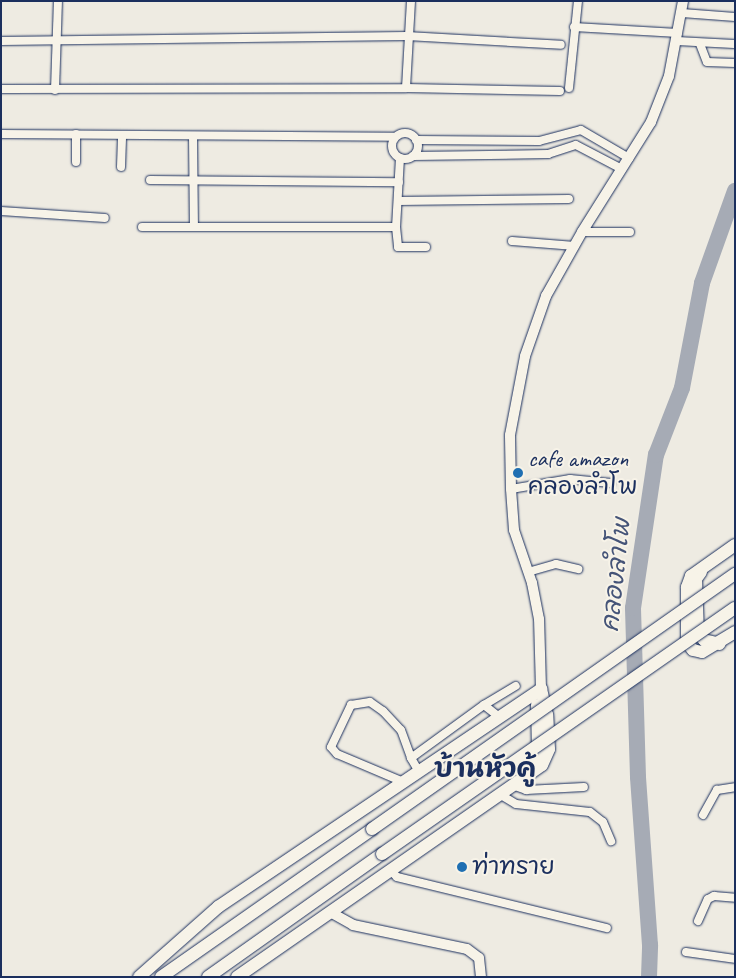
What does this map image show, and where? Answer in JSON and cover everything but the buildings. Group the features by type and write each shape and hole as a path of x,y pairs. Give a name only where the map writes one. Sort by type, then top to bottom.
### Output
{"main road":[{"path":"735,545 705,566 696,579 698,633 704,640 720,644 735,632"},
{"path":"161,977 735,574"},
{"path":"208,977 735,608"},
{"path":"139,977 233,897 401,781 541,689"},
{"path":"237,977 519,782 538,750 536,712 541,689"},
{"path":"233,897 233,909 250,913"},
{"path":"247,949 248,959 258,962"}],"street":[{"path":"55,90 58,1"},
{"path":"406,88 407,36 411,1"},
{"path":"569,88 578,1"},
{"path":"541,689 539,619 528,572 514,530 511,489 510,436 530,339 546,296 582,232 651,122 669,76 678,37 683,1"},
{"path":"682,13 735,17"},
{"path":"574,27 678,37 700,44 734,44"},
{"path":"1,41 58,42 407,36 561,45"},
{"path":"700,44 707,62 735,63"},
{"path":"1,89 406,88 560,91"},
{"path":"1,134 396,138 407,134 416,140 539,140 581,130 629,158"},
{"path":"76,134 76,162"},
{"path":"121,167 122,135"},
{"path":"193,136 194,227"},
{"path":"396,138 392,149 400,158 396,227 398,247 426,247"},
{"path":"413,156 418,149 416,140"},
{"path":"400,158 413,156 548,154 576,145 622,169"},
{"path":"150,180 399,182"},
{"path":"398,200 568,199"},
{"path":"1,211 105,218"},
{"path":"142,227 396,227"},
{"path":"582,232 630,232"},
{"path":"512,241 575,246"},
{"path":"511,489 570,479 611,483"},
{"path":"528,572 556,564 578,569"},
{"path":"411,758 484,705 516,686"},
{"path":"401,781 338,754 331,748 351,706 370,702 383,711 401,730 411,758 418,770"},
{"path":"484,705 498,716"},
{"path":"519,782 526,790 584,787"},
{"path":"702,815 717,790 735,786"},
{"path":"501,795 516,804 590,812 603,822 611,841"},
{"path":"391,871 397,877 607,928"},
{"path":"698,921 708,899 714,896 735,898"},
{"path":"330,912 353,925 467,949 479,958 481,977"},
{"path":"686,952 735,959"}],"waterway":[{"name":"คลองลำโพ","path":"649,977 650,945 638,777 633,608 656,455 682,388 702,283 735,191"}],"place":[{"name":"cafe amazon คลองลำโพ","path":"518,473"},
{"name":"ท่าทราย","path":"462,867"}],"district":[{"name":"บ้านหัวคู้","path":"485,769"}]}
